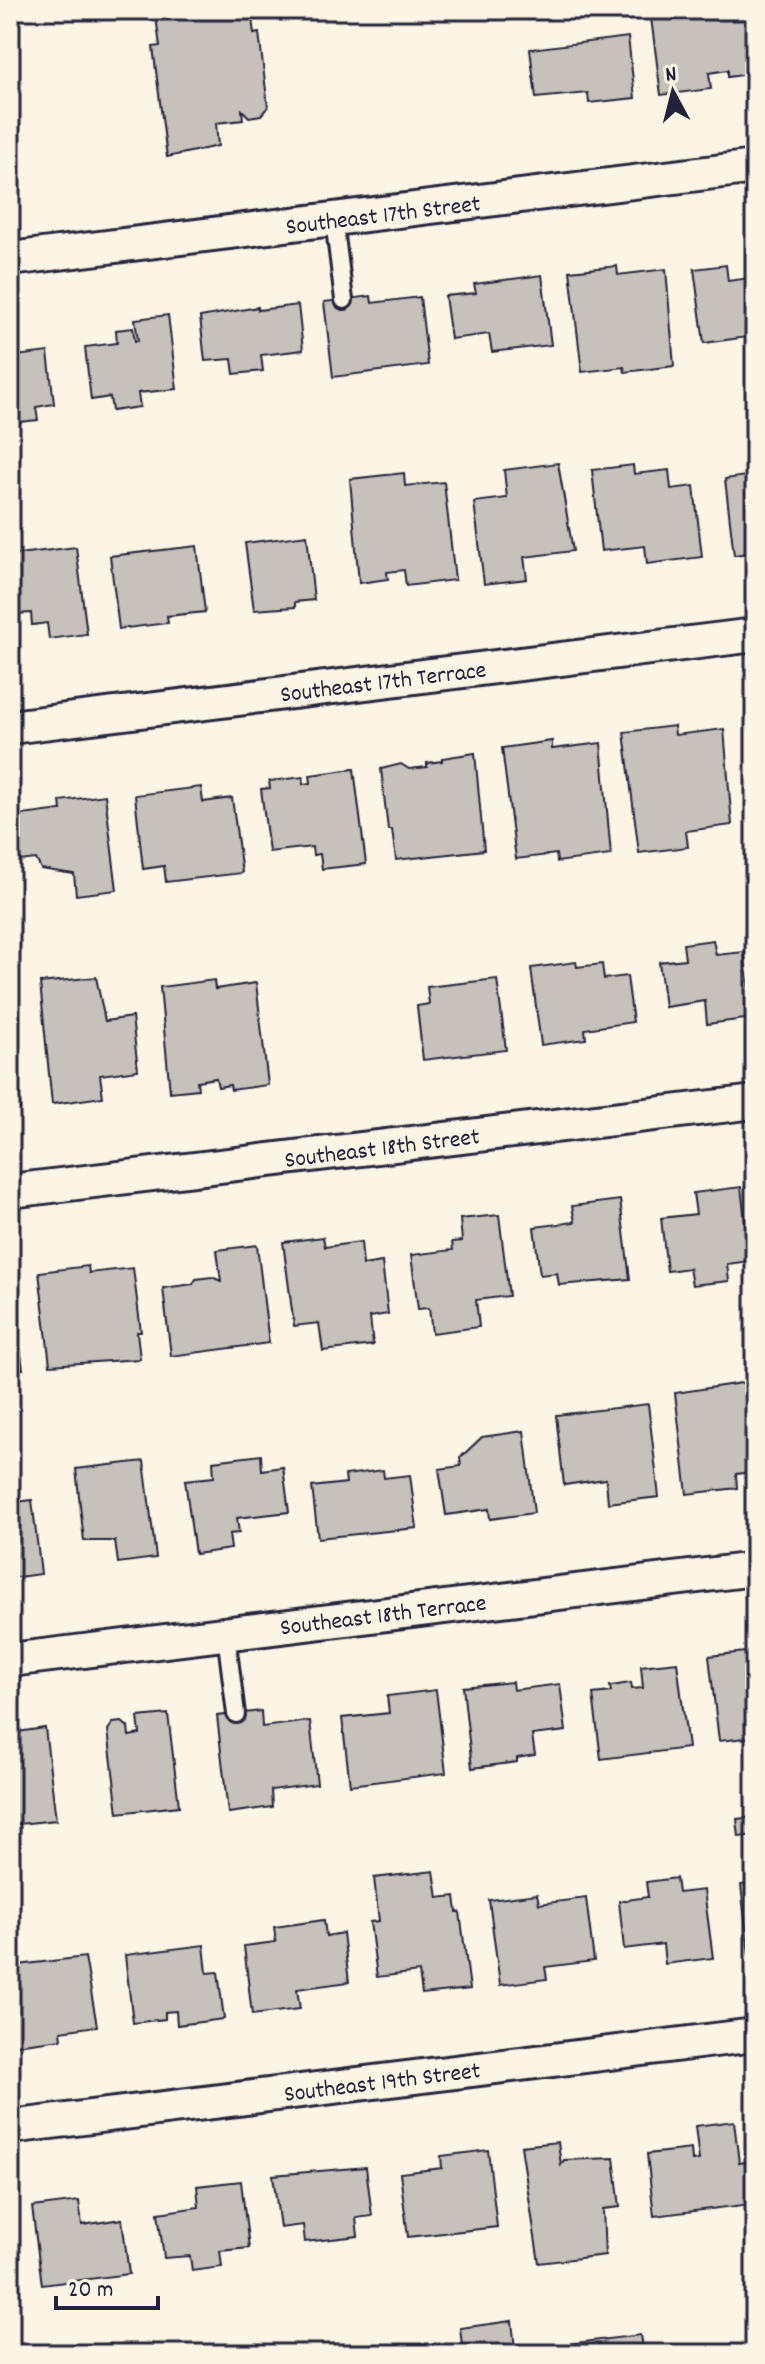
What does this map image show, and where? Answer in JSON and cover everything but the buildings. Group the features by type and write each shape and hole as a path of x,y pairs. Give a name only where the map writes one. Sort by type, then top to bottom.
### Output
{"street":[{"name":"Southeast 17th Street","path":"10,259 755,167"},
{"name":"Southeast 17th Terrace","path":"10,727 755,635"},
{"name":"Southeast 18th Street","path":"10,1191 755,1102"},
{"name":"Southeast 18th Terrace","path":"10,1660 755,1569"},
{"name":"Southeast 19th Street","path":"10,2127 755,2035"}],"lane":[{"path":"334,220 344,300"},
{"path":"226,1634 236,1714"}]}
